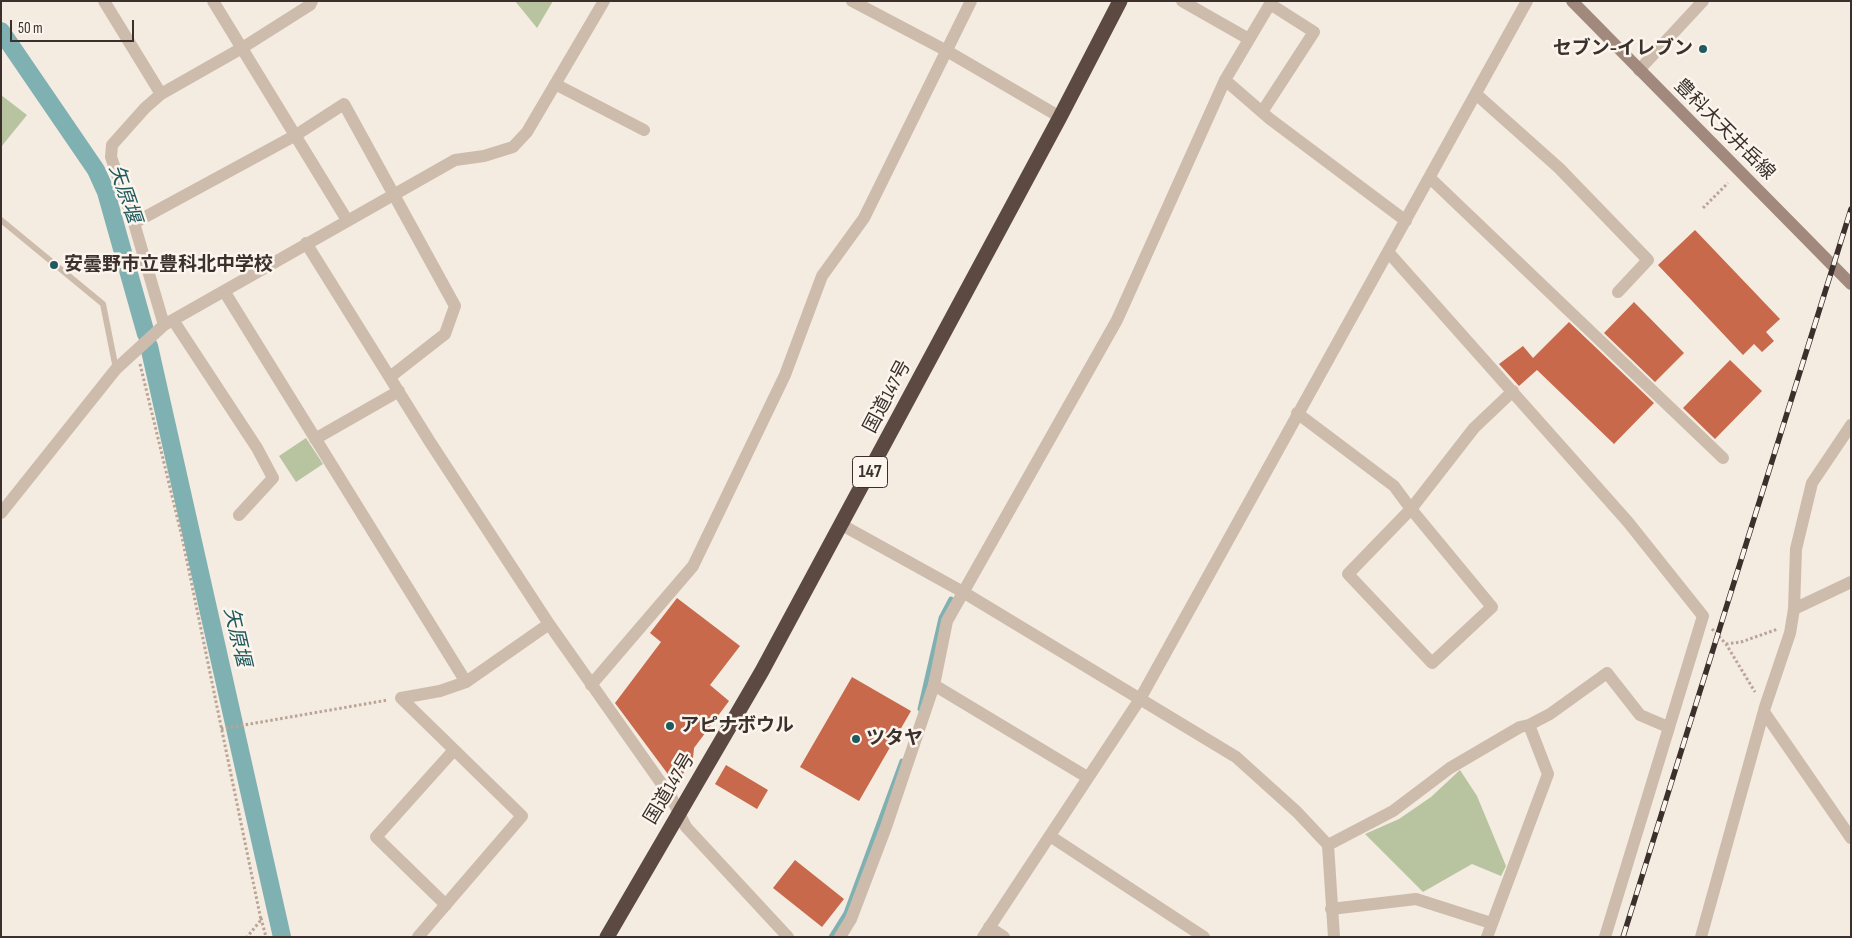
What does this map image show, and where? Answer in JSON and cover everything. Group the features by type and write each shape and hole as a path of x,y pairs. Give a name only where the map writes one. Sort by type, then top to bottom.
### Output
{"highway":[{"name":"国道147号","path":"607,937 762,671 842,525 1120,1"}],"main road":[{"name":"豊科大天井岳線","path":"1572,1 1851,284"}],"street":[{"path":"104,1 162,94"},
{"path":"213,1 347,220"},
{"path":"240,515 272,478 258,448 168,322 111,157 112,144 145,108 162,94 242,48 310,5 312,1"},
{"path":"852,1 948,51 1060,117"},
{"path":"591,685 693,566 785,375 822,276 864,218 971,1"},
{"path":"1182,1 1248,38"},
{"path":"1004,937 986,932 1140,699 1389,253 1527,1"},
{"path":"1639,70 1703,1"},
{"path":"1,513 116,369 168,322 455,160 484,156 513,147 527,132 602,2"},
{"path":"840,937 851,919 886,827 934,685 947,622 1117,320 1225,80 1248,38 1270,4 1314,32 1262,112"},
{"path":"1225,80 1262,112 1406,221"},
{"path":"555,84 644,130"},
{"path":"1476,94 1560,168 1648,260 1618,292"},
{"path":"134,224 296,135 344,104 454,306 445,334 390,377"},
{"path":"1430,178 1723,458"},
{"path":"306,243 549,624 671,797 686,827 788,937"},
{"path":"1389,253 1628,522 1703,616 1605,937"},
{"path":"224,291 466,682"},
{"path":"315,439 399,391"},
{"path":"1298,414 1394,486 1412,509 1492,607 1432,663 1348,574 1412,509 1474,428 1513,391"},
{"path":"1701,937 1765,710 1792,623 1796,549 1812,483 1851,425"},
{"path":"842,525 964,592 1236,757 1297,812 1328,845 1334,937"},
{"path":"1794,609 1851,582"},
{"path":"401,698 440,691 466,682 549,624"},
{"path":"1328,845 1393,811 1458,763 1520,727 1529,725 1550,714 1607,673 1640,715 1668,727"},
{"path":"934,685 1087,777"},
{"path":"401,698 522,816 418,937"},
{"path":"1765,710 1851,838"},
{"path":"1487,937 1548,774 1529,725"},
{"path":"446,905 376,837 454,750"},
{"path":"1050,836 1204,937"},
{"path":"1331,909 1416,899 1491,923"}],"lane":[{"path":"1,220 103,304 116,369"}],"path":[{"path":"1703,208 1728,183"},
{"path":"136,349 182,537 261,920 247,937"},
{"path":"1703,616 1726,644 1765,710"},
{"path":"1726,644 1741,642 1792,623"},
{"path":"221,729 401,698"},
{"path":"259,913 266,937"}],"green space":[{"path":"515,1 553,1 537,28"},
{"path":"1,95 27,115 1,147"},
{"path":"306,438 323,464 296,482 279,456"},
{"path":"1460,770 1477,796 1506,866 1501,876 1472,864 1423,892 1365,834 1399,819 1431,797"}],"building":[{"path":"1695,230 1780,319 1766,332 1774,341 1762,352 1754,344 1743,355 1658,265"},
{"path":"1634,302 1684,353 1655,382 1604,333"},
{"path":"1569,322 1654,403 1614,444 1537,370 1519,386 1499,364 1523,346 1533,358"},
{"path":"1730,360 1762,391 1715,439 1683,408"},
{"name":"アピナボウル","path":"677,598 740,646 710,685 729,701 694,748 693,758 676,785 615,703 661,642 650,633"},
{"name":"ツタヤ","path":"852,677 911,711 859,801 800,767"},
{"path":"726,765 768,790 757,809 715,784"},
{"path":"795,860 844,899 822,927 773,888"}],"waterway":[{"name":"矢原堰","path":"1,31 96,170 106,192 146,334"},
{"name":"矢原堰","path":"149,346 282,937"},
{"path":"920,709 941,618 951,599"},
{"path":"831,937 846,913 902,761"}],"railway":[{"path":"1623,937 1851,209"}],"place":[{"name":"セブン-イレブン","path":"1703,49"},
{"name":"安曇野市立豊科北中学校","path":"54,265"},
{"name":"アピナボウル","path":"670,726"},
{"name":"ツタヤ","path":"856,739"}]}
